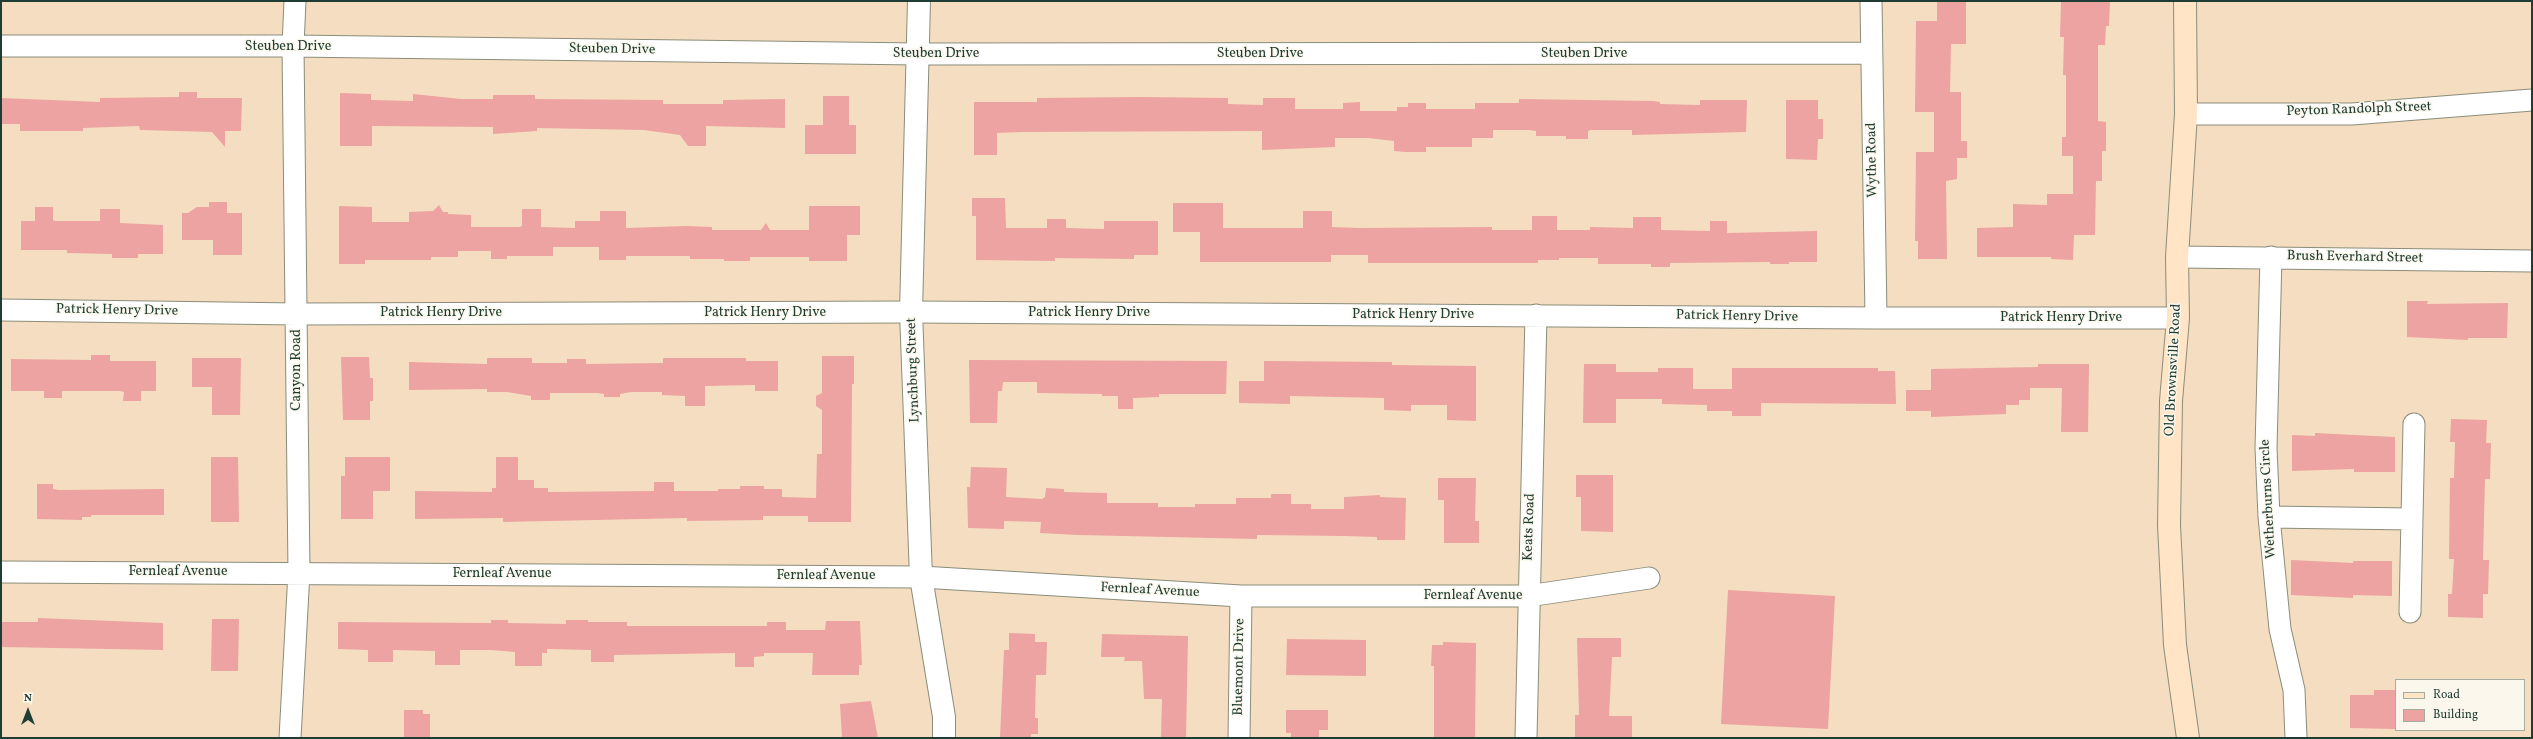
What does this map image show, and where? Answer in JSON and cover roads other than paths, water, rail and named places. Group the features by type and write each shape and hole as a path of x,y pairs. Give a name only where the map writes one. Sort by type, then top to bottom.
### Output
{"main road":[{"name":"Old Brownsville Road","path":"2185,1 2186,114 2177,256 2178,318 2171,401 2169,524 2175,645 2188,738"}],"street":[{"name":"Canyon Road","path":"290,738 299,572 293,46 295,1"},
{"name":"Lynchburg Street","path":"919,1 919,54 911,312 921,577 944,717 944,738"},
{"name":"Wythe Road","path":"1871,1 1876,318"},
{"name":"Steuben Drive","path":"1,46 293,46 919,54 1871,53"},
{"name":"Peyton Randolph Street","path":"2186,114 2352,114 2532,100"},
{"name":"Brush Everhard Street","path":"2177,256 2532,261"},
{"name":"Wetherburns Circle","path":"2271,257 2266,448 2269,517 2280,629 2294,690 2296,738"},
{"name":"Patrick Henry Drive","path":"1,310 297,314 911,312 1876,318 2178,318"},
{"name":"Keats Road","path":"1526,738 1528,596 1536,315"},
{"path":"2410,612 2414,424"},
{"path":"2269,517 2412,519"},
{"name":"Fernleaf Avenue","path":"1,572 299,572 921,577 1241,596 1528,596 1649,578"},
{"name":"Bluemont Drive","path":"1238,738 1241,596"}]}
